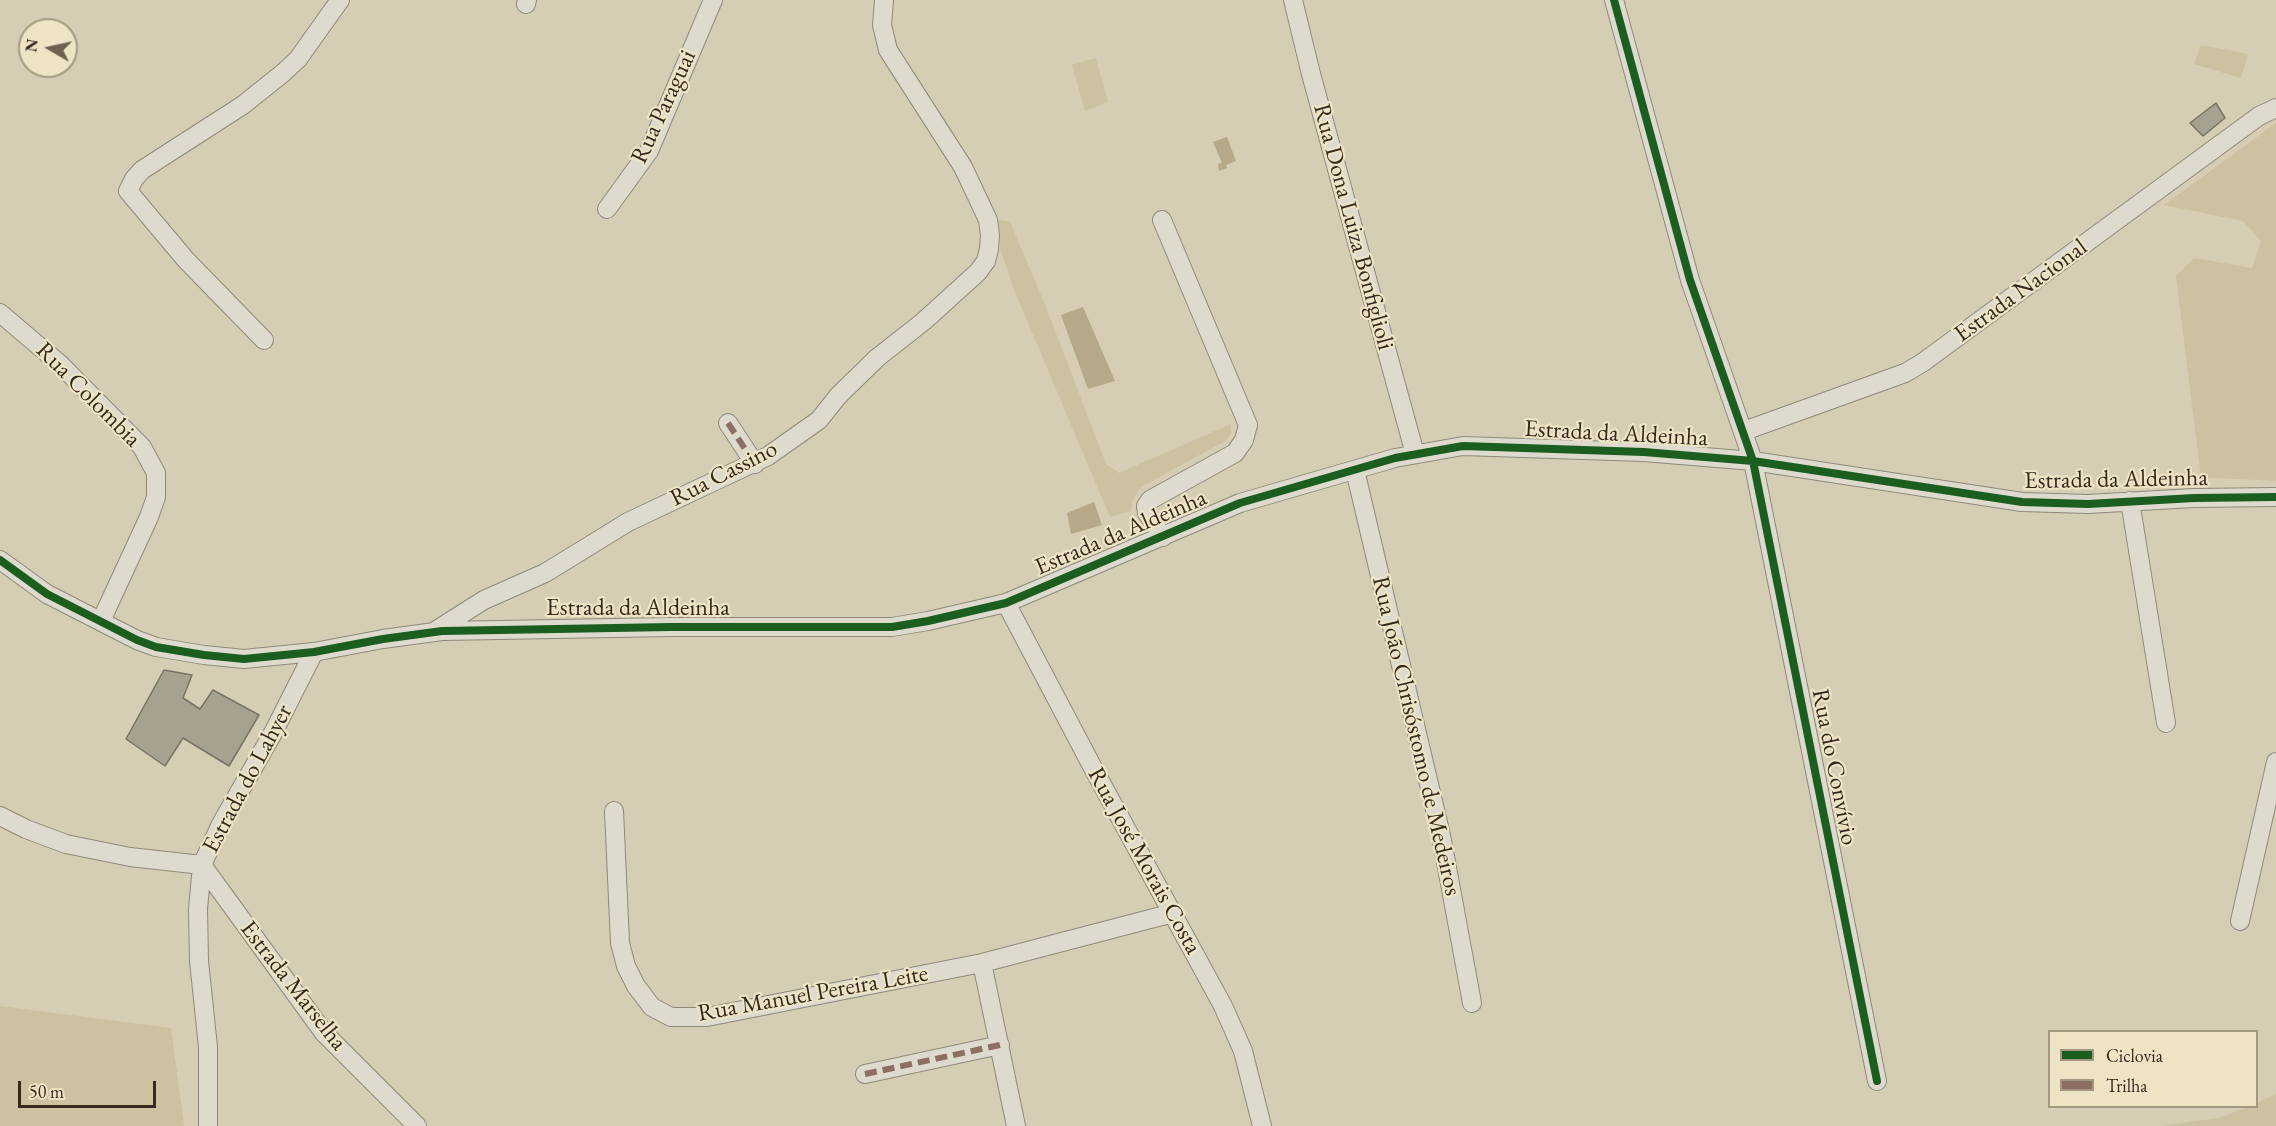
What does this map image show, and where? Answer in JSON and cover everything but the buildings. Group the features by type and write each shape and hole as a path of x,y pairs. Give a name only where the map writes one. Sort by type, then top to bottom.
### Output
{"street":[{"path":"264,340 186,260 128,191 142,170 243,105 283,73 298,59 340,0"},
{"name":"Rua Paraguai","path":"607,209 649,151 713,0"},
{"name":"Rua Cassino","path":"433,632 484,600 545,573 628,522 695,489 755,464 819,420 838,396 877,358 924,321 978,272 986,261 990,235 987,220 963,167 888,50 882,25 884,0"},
{"name":"Rua Dona Luiza Bonfiglioli","path":"1293,0 1311,74 1415,454"},
{"name":"Rua do Convívio","path":"1614,0 1690,280 1753,461 1877,1081"},
{"name":"Estrada Nacional","path":"1744,431 1905,373 1922,363 2259,116 2276,108"},
{"path":"1162,220 1248,425 1244,440 1234,453 1150,500 1146,506 1147,513 1163,537"},
{"name":"Rua Colombia","path":"0,313 60,363 142,447 156,472 156,497 149,517 100,621"},
{"path":"728,423 755,464"},
{"name":"Estrada da Aldeinha","path":"0,560 47,594 156,647 244,659 314,652 433,632 488,629 892,627 1006,603 1240,503 1415,454 1463,446 1644,452 1753,461 2022,502 2088,504 2193,498 2276,497"},
{"name":"Rua João Chrisóstomo de Medeiros","path":"1355,470 1441,835 1472,1004"},
{"path":"2130,501 2166,723"},
{"name":"Rua José Morais Costa","path":"1006,603 1092,768 1223,1006 1243,1052 1262,1126"},
{"name":"Estrada do Lahyer","path":"208,1126 208,1047 199,961 198,909 202,865 221,824 273,733 314,652"},
{"path":"2240,921 2276,762"},
{"name":"Rua Manuel Pereira Leite","path":"614,811 620,943 626,966 636,986 652,1006 671,1017 707,1017 982,963 1173,913"},
{"path":"0,816 26,829 66,844 130,857 202,865"},
{"name":"Estrada Marselha","path":"202,865 324,1033 417,1126"},
{"path":"982,963 1016,1126"},
{"path":"865,1074 1000,1045"}],"shaded area":[{"path":"2201,45 2248,54 2241,78 2194,64"},
{"path":"1096,58 1108,102 1085,111 1072,65"},
{"path":"2276,123 2276,481 2201,477 2176,276 2194,258 2252,268 2261,241 2243,221 2164,205"},
{"path":"1227,137 1236,161 1219,171 1218,164 1222,163 1213,142"},
{"path":"998,220 1010,222 1044,302 1106,464 1119,473 1231,424 1231,434 1225,441 1141,487 1133,499 1131,511 1110,517 1015,292 1000,248"},
{"path":"1083,307 1115,381 1088,389 1061,315"},
{"path":"1094,502 1102,525 1071,534 1067,513"},
{"path":"0,1006 171,1028 184,1126 0,1126"},
{"path":"2276,1094 2276,1126 2160,1126 2219,1118 2244,1108 2258,1108 2258,1103"}],"marked path":[{"path":"728,423 755,464"},
{"path":"865,1074 1000,1045"}],"cycle path":[{"path":"1614,0 1690,280 1753,461 1877,1081"},
{"path":"0,560 47,594 137,640 156,647 244,659 314,652 442,631 671,627 892,627 928,621 1006,603 1240,503 1395,458 1463,446 1644,452 1753,461 2022,502 2088,504 2194,498 2276,497"}]}
